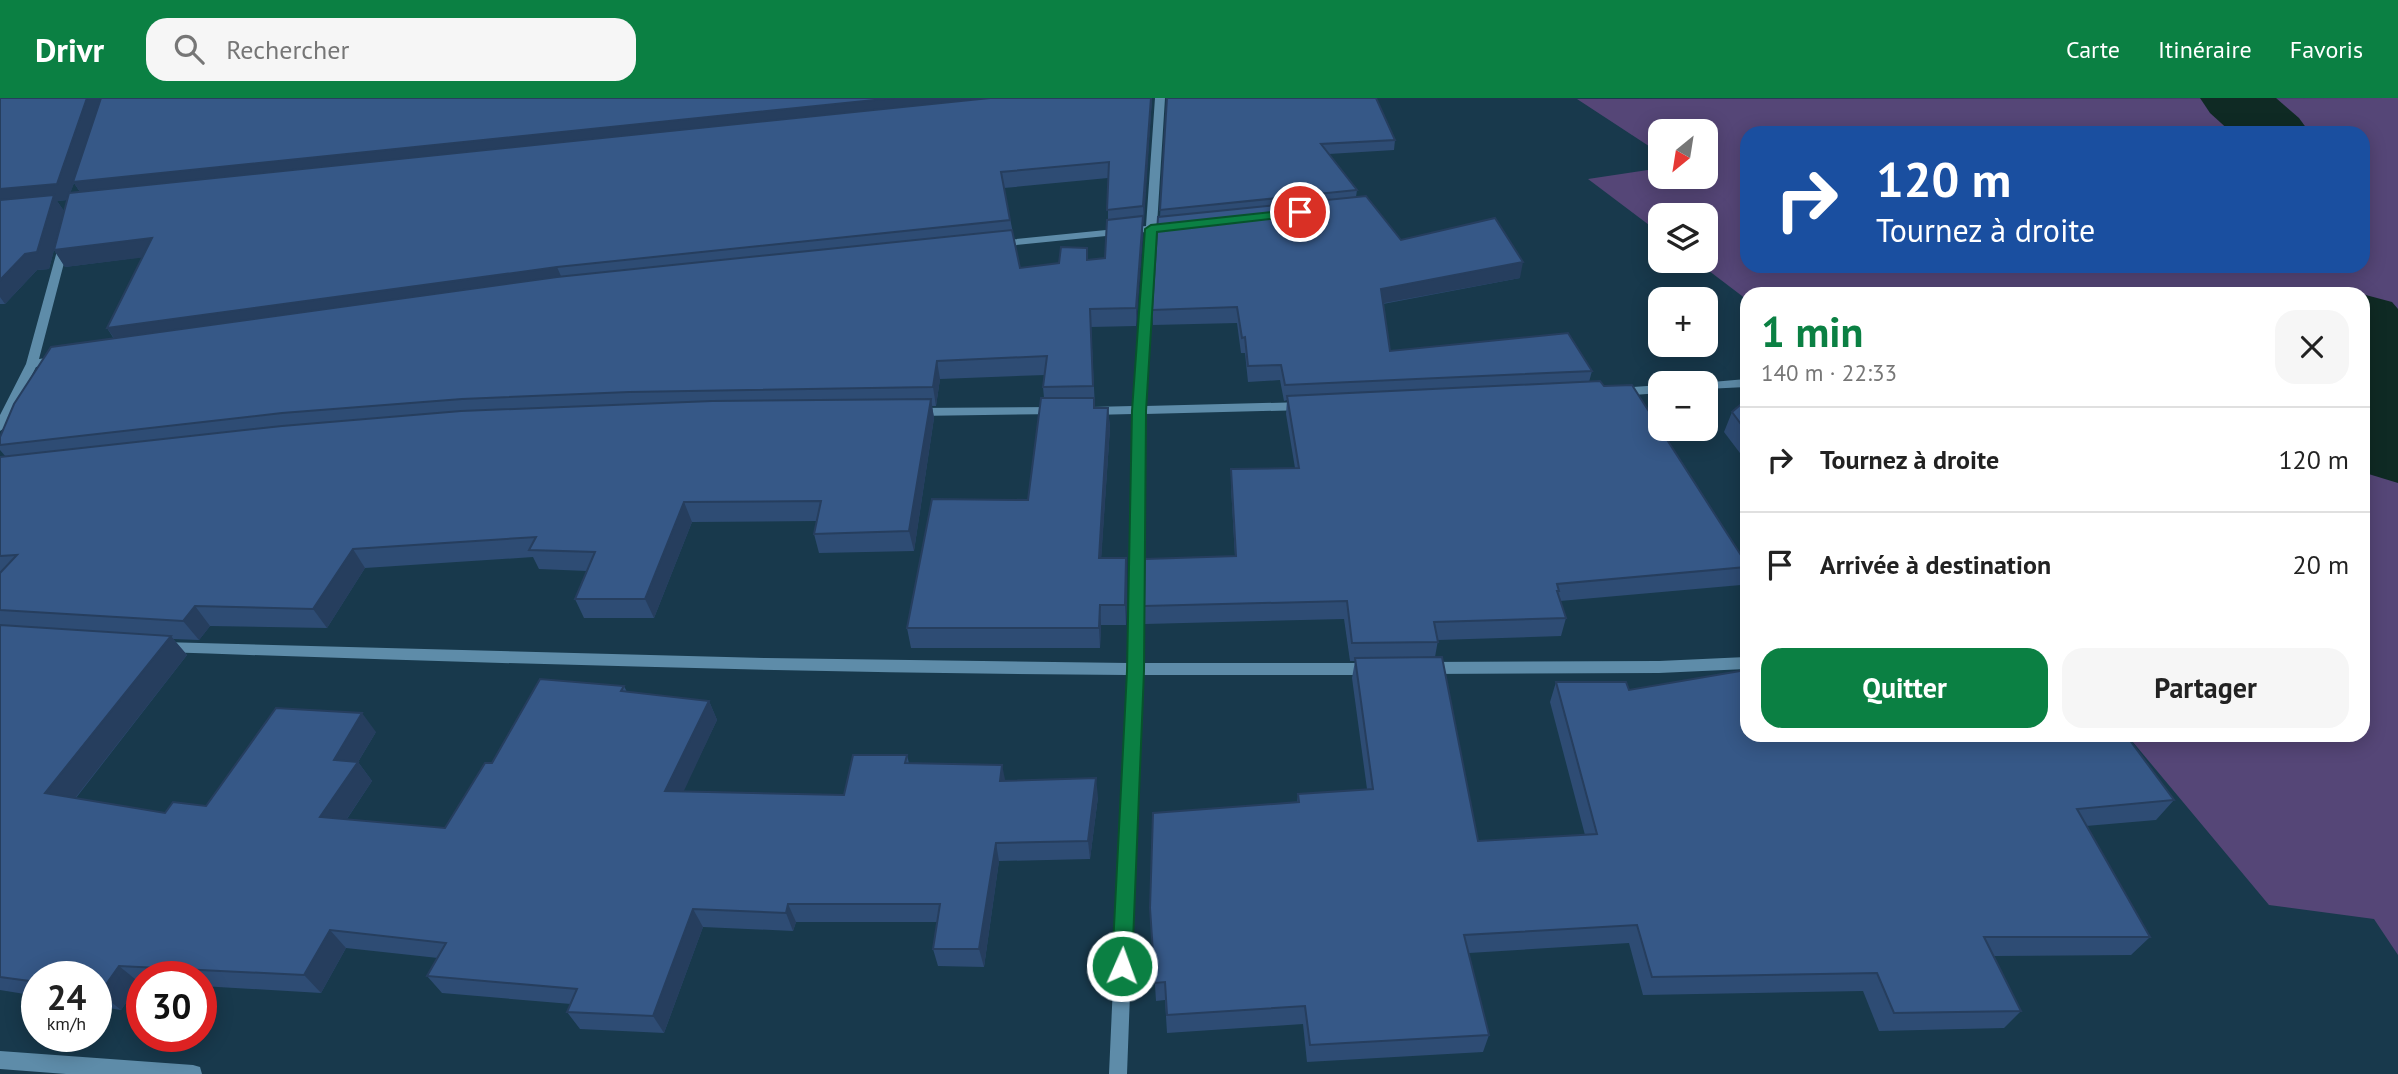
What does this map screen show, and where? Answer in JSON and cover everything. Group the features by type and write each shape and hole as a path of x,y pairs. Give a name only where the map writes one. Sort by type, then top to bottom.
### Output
{"street":[{"path":"1118,1074 1135,671 1139,411 1160,98"},
{"path":"984,245 1191,224"},
{"path":"0,428 32,364 67,231"},
{"path":"32,364 73,358"},
{"path":"1718,384 1740,383"},
{"path":"1607,392 1648,390"},
{"path":"908,412 1139,411 1320,406"},
{"path":"145,646 582,660 1135,671 1383,669"},
{"path":"1411,668 1659,667 1740,663"},
{"path":"0,1060 193,1074"}],"shaded area":[{"path":"2398,98 2398,955 2374,919 2269,905 2133,742 2370,742 2370,287 1740,287 1740,294 1712,273 1718,273 1718,203 1648,203 1648,224 1588,179 1648,170 1648,189 1718,189 1718,119 1648,119 1648,145 1577,99"}],"building":[{"path":"0,98 87,98 57,184 0,189"},
{"path":"101,98 894,98 73,182"},
{"path":"990,98 1151,98 1143,206 1107,210 1109,162 1001,172 1010,220 557,267 107,328 152,238 54,250 69,193"},
{"path":"1167,98 1376,98 1395,140 1321,144 1357,190 1160,210"},
{"path":"54,195 37,252 25,254 0,280 0,200"},
{"path":"1366,196 1401,240 1495,218 1523,262 1381,289 1390,351 1568,333 1592,371 1285,385 1281,365 1248,366 1245,337 1242,338 1237,307 1152,310 1158,217"},
{"path":"1143,216 1136,308 1090,309 1093,386 1043,387 1047,356 937,361 933,387 629,392 462,399 282,413 0,445 0,437 14,404 51,347 557,277 1012,230 1020,268 1059,263 1061,247 1087,248 1087,260 1105,258 1107,220"},
{"path":"1600,381 1604,386 1632,385 1648,410 1648,441 1668,441 1740,554 1740,568 1557,584 1566,618 1434,622 1438,642 1352,643 1347,601 1144,606 1145,559 1236,556 1231,469 1299,468 1287,396"},
{"path":"1041,398 1094,398 1094,408 1108,408 1099,558 1126,558 1125,605 1100,605 1099,628 907,628 932,499 1028,500"},
{"path":"931,399 909,531 814,534 821,501 684,502 645,599 575,599 595,552 529,550 536,537 353,549 313,609 195,606 183,621 0,610 0,573 17,555 0,556 0,457 282,426 461,411 712,401"},
{"path":"1740,405 1740,423 1732,412"},
{"path":"0,625 171,636 45,793 165,813 173,802 206,806 276,708 362,713 334,760 358,762 320,817 445,828 485,763 492,763 540,679 624,686 621,691 709,701 665,791 844,795 853,755 907,755 905,763 1002,765 1000,781 1096,778 1088,841 996,843 979,949 933,949 940,904 788,904 786,913 693,909 653,1016 567,1012 577,989 427,976 446,943 330,930 304,975 217,971 217,961 126,961 126,966 119,966 112,976 112,961 21,961 21,980 0,977"},
{"path":"1442,657 1478,841 1597,834 1556,682 1626,682 1629,690 1740,671 1740,742 2131,742 2174,800 2077,809 2150,937 1984,937 2021,1011 1894,1013 1877,973 1652,977 1637,925 1464,935 1489,1035 1310,1045 1305,1006 1167,1015 1165,982 1155,983 1150,908 1153,813 1299,802 1298,794 1373,789 1355,658"}],"waterway":[{"path":"2234,98 2266,126"},
{"path":"2370,331 2398,452"}],"route":[{"path":"1122,966 1135,671 1139,411 1151,229 1300,212"}]}
